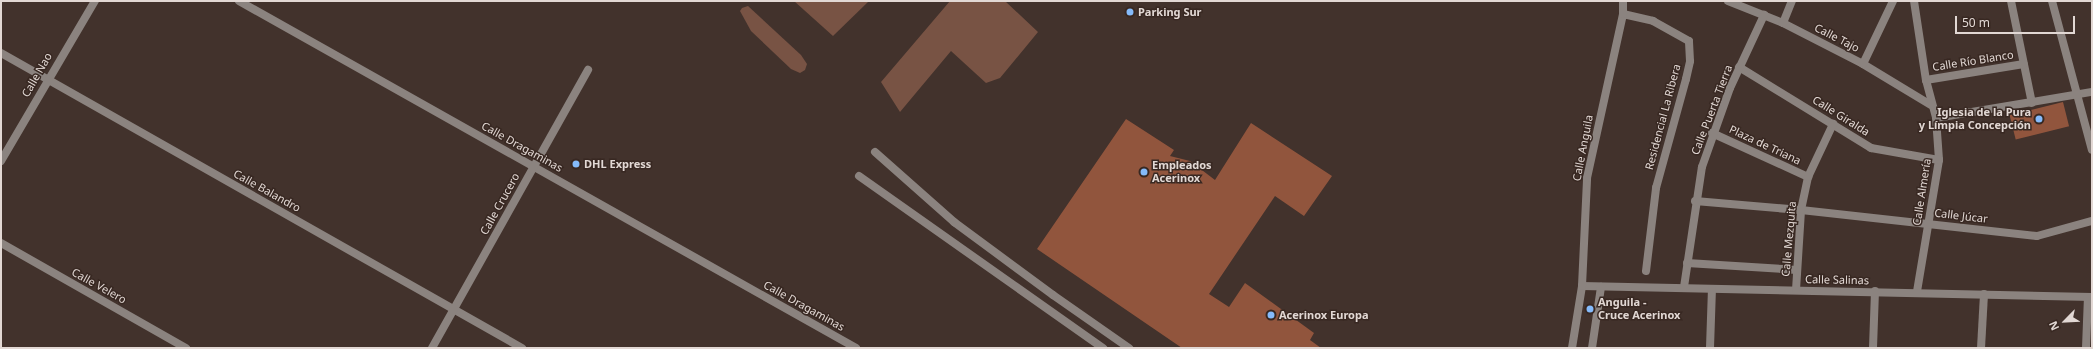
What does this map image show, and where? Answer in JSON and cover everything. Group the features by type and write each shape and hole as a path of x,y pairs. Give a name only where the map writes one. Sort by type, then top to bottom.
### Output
{"street":[{"name":"Calle Nao","path":"1,161 47,79 95,1"},
{"name":"Calle Dragaminas","path":"240,1 856,348"},
{"name":"Calle Anguila","path":"1572,348 1582,286 1587,178 1623,14 1623,1"},
{"name":"Calle Tajo","path":"1728,1 1783,23 1863,64 1932,105"},
{"path":"1783,23 1792,1"},
{"path":"1863,64 1893,1"},
{"name":"Calle Almería","path":"1914,1 1926,80 1936,118 1939,160 1917,292"},
{"path":"2011,1 2032,103"},
{"path":"2052,1 2092,150"},
{"name":"Residencial La Ribera","path":"1623,14 1653,21 1689,41 1690,61 1686,80 1656,188 1646,271"},
{"name":"Calle Puerta Tierra","path":"1684,287 1695,201 1702,167 1712,133 1739,67 1764,15"},
{"name":"Calle Balandro","path":"1,53 522,348"},
{"name":"Calle Río Blanco","path":"1926,80 2024,64"},
{"name":"Calle Giralda","path":"1739,67 1871,148 1939,160"},
{"name":"Calle Crucero","path":"432,348 588,70"},
{"path":"1936,118 2092,92"},
{"name":"Calle Mezquita","path":"1796,290 1801,210 1808,177 1833,124"},
{"name":"Plaza de Triana","path":"1712,133 1808,177"},
{"path":"875,152 954,222 1053,295 1130,348"},
{"path":"859,176 1103,348"},
{"path":"1695,201 1801,210"},
{"name":"Calle Júcar","path":"1801,210 2037,236 2092,221"},
{"name":"Calle Velero","path":"1,243 186,348"},
{"path":"1687,262 1797,270"},
{"name":"Calle Salinas","path":"1582,286 1875,291 2090,297"},
{"path":"1592,348 1600,286"},
{"path":"1710,348 1712,289"},
{"path":"1872,348 1875,291"},
{"path":"1981,348 1984,294"},
{"path":"2086,348 2090,297"}],"shaded area":[{"path":"794,1 869,1 833,36"},
{"path":"950,1 1005,1 1038,32 1000,78 986,83 951,51 900,112 881,82"},
{"path":"748,6 801,55 807,64 805,70 800,73 791,69 751,31 740,11 742,8"}],"building":[{"name":"Iglesia de la Pura y Límpia Concepción","path":"2063,102 2069,126 2016,140 2010,115"},
{"path":"1126,119 1174,150 1170,156 1190,161 1215,180 1251,123 1332,176 1304,216 1275,196 1209,294 1229,307 1245,283 1314,333 1310,340 1321,348 1182,348 1037,249"}],"place":[{"name":"Parking Sur","path":"1130,12"},
{"name":"Iglesia de la Pura y Límpia Concepción","path":"2039,119"},
{"name":"DHL Express","path":"576,164"},
{"name":"Empleados Acerinox","path":"1144,172"},
{"name":"Anguila - Cruce Acerinox","path":"1590,309"},
{"name":"Acerinox Europa","path":"1271,315"}]}
